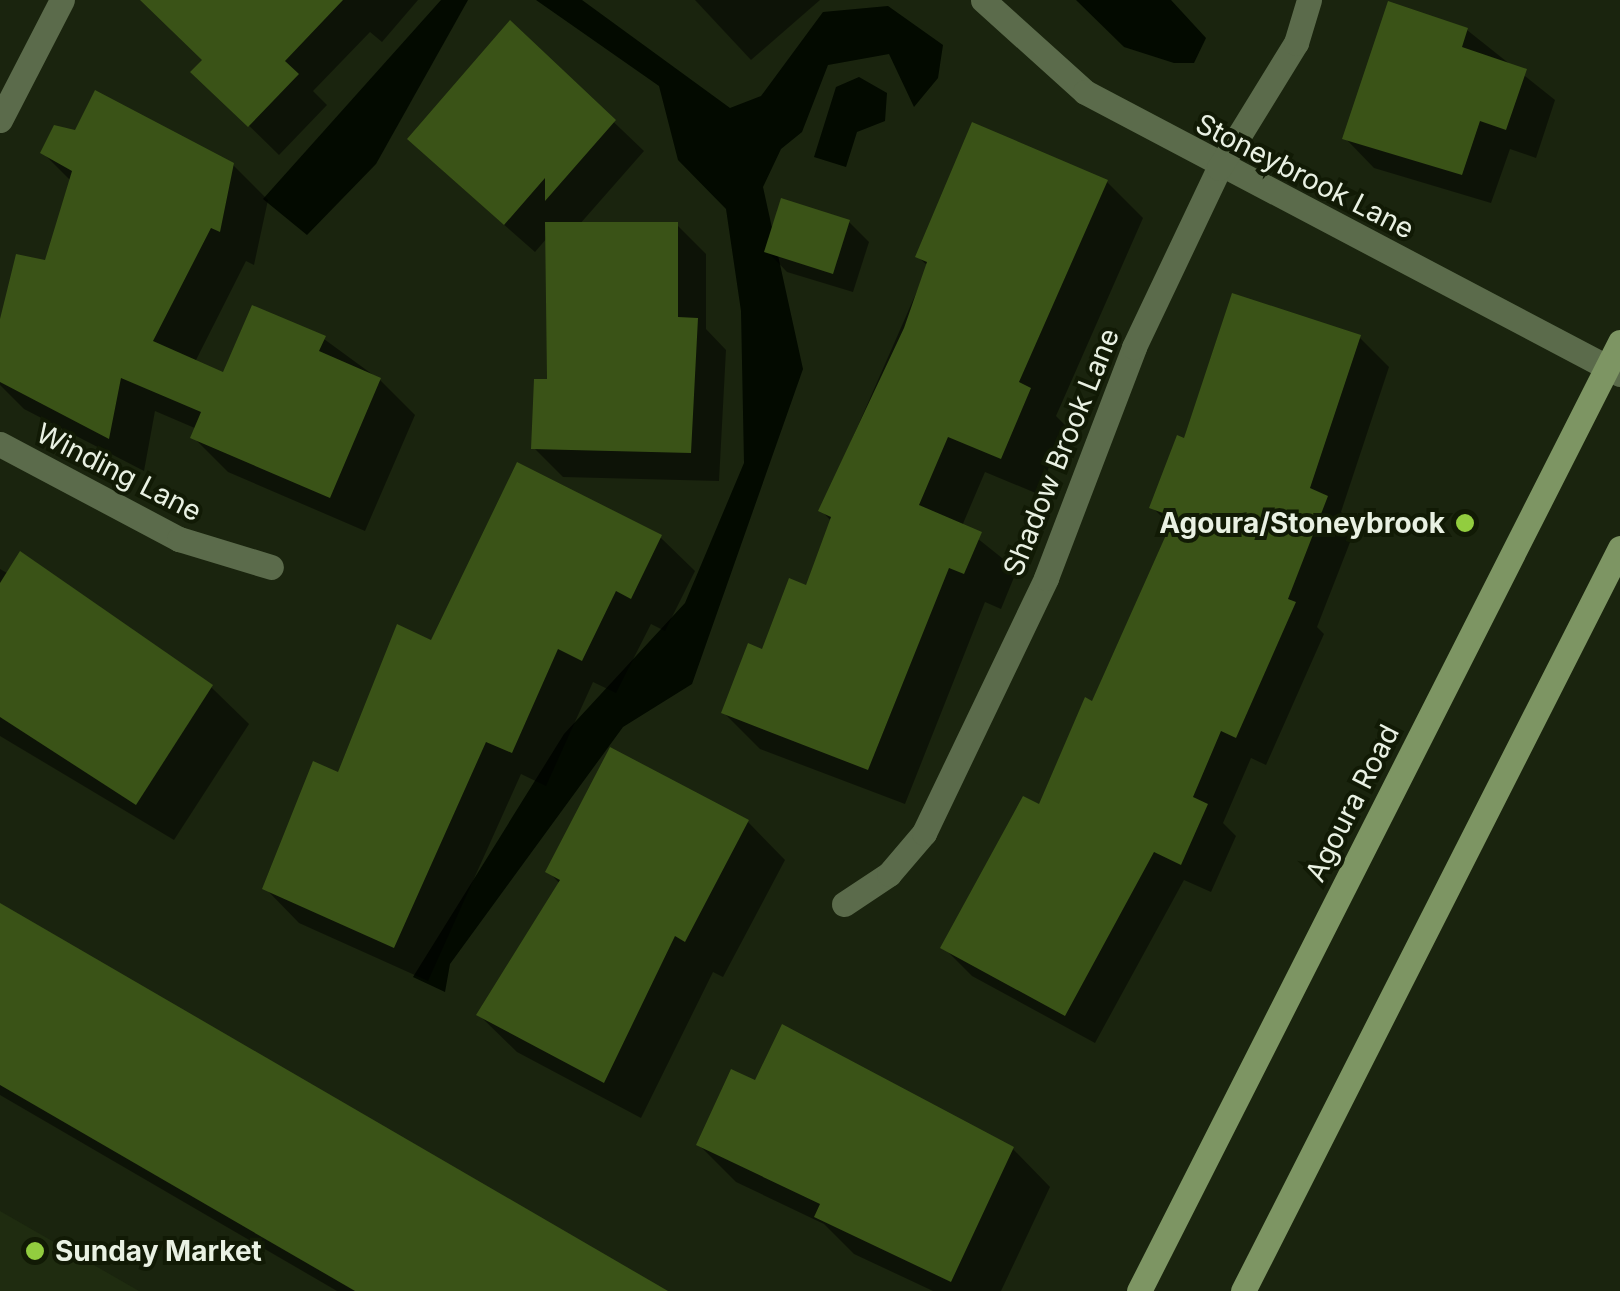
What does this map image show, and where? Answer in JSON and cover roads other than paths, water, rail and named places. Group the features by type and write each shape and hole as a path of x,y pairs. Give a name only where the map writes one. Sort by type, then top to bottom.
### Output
{"main road":[{"name":"Agoura Road","path":"1139,1291 1613,370 1620,342"},
{"path":"1242,1291 1620,548"}],"street":[{"path":"0,120 62,0"},
{"name":"Stoneybrook Lane","path":"984,0 1085,92 1218,168 1613,370"},
{"name":"Shadow Brook Lane","path":"844,904 889,874 924,833 1046,578 1134,347 1218,168 1296,42 1308,0"},
{"name":"Winding Lane","path":"0,444 179,539 271,567"}],"place":[{"name":"Agoura/Stoneybrook","path":"1465,523"},
{"name":"Sunday Market","path":"35,1251"}]}
